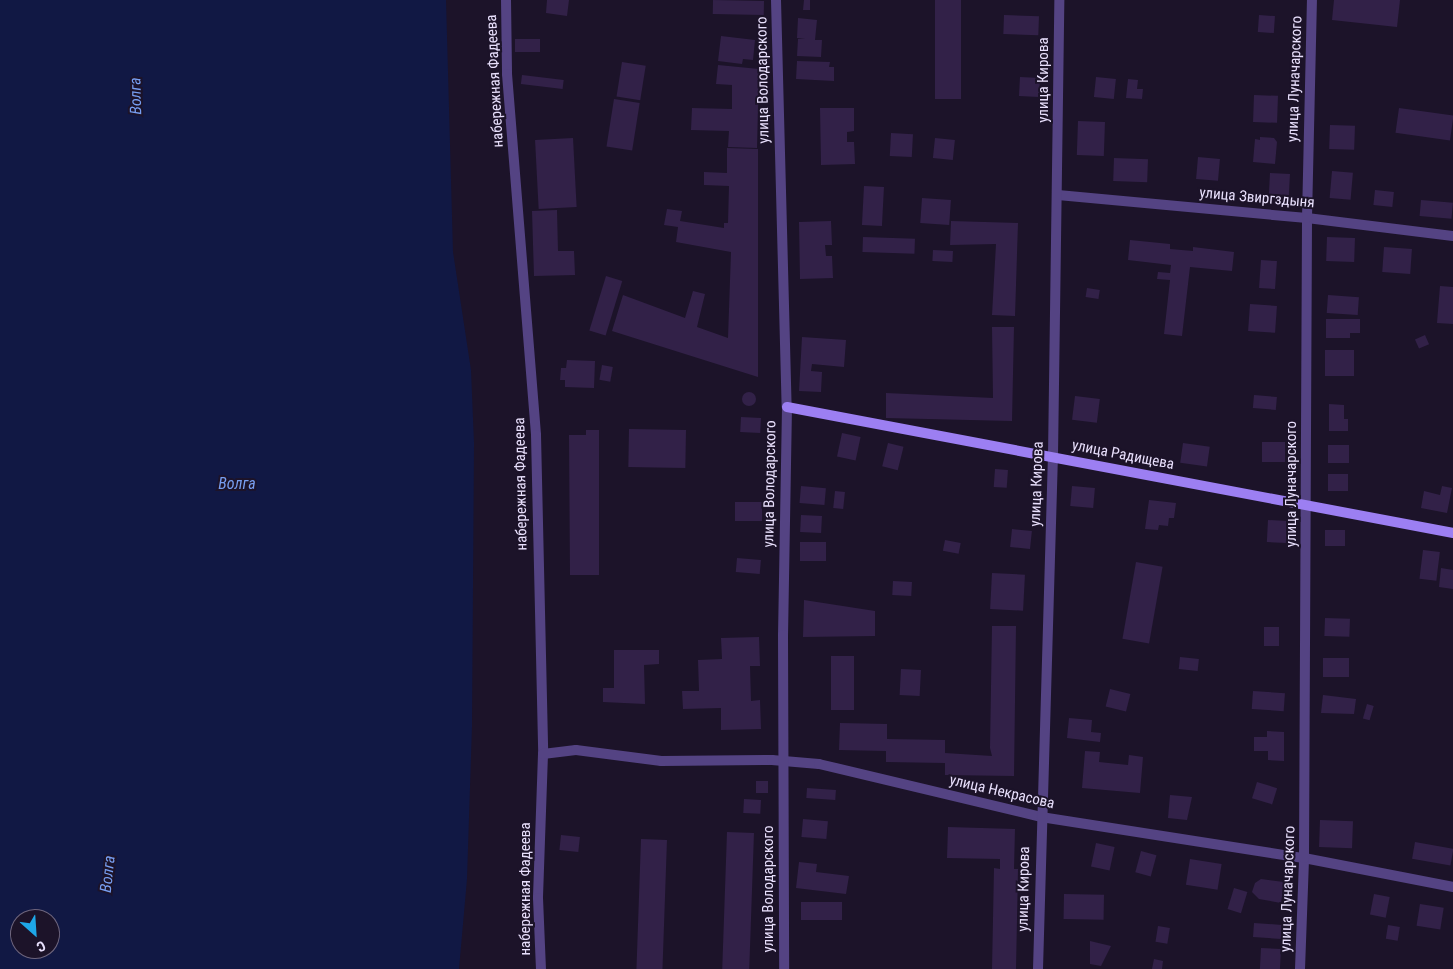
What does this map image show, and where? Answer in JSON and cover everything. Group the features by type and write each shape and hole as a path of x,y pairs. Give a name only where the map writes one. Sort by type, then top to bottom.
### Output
{"main road":[{"name":"улица Радищева","path":"787,407 1053,456 1307,508 1453,532"}],"street":[{"name":"набережная Фадеева","path":"506,0 507,74 536,436 543,754 538,898 540,969"},
{"name":"улица Володарского","path":"776,0 787,407 784,969"},
{"name":"улица Кирова","path":"1038,969 1053,456 1058,195 1059,0"},
{"name":"улица Луначарского","path":"1300,969 1304,858 1307,218 1312,0"},
{"name":"улица Звиргздыня","path":"1058,195 1307,218 1453,236"},
{"name":"улица Некрасова","path":"543,754 576,750 661,761 784,761 820,764 1041,818 1304,858 1453,887"}],"water":[{"name":"Волга","path":"0,0 446,0 453,252 471,370 474,443 472,726 467,879 459,969 0,969"}],"building":[{"path":"547,0 569,0 567,16 546,13"},
{"path":"713,0 764,1 764,15 713,14"},
{"path":"804,0 810,0 810,10 803,10"},
{"path":"935,0 961,0 961,99 935,99"},
{"path":"1334,0 1400,0 1397,27 1332,20"},
{"path":"1004,15 1039,16 1038,35 1003,34"},
{"path":"1259,15 1275,16 1274,33 1258,32"},
{"path":"798,18 817,20 815,40 822,40 821,57 797,56 798,39 805,39 797,38"},
{"path":"721,36 755,40 753,60 743,59 742,64 718,61"},
{"path":"515,39 540,39 540,52 515,52"},
{"path":"797,61 830,62 829,67 834,67 834,81 796,79"},
{"path":"622,62 646,66 640,100 617,97"},
{"path":"718,65 759,69 757,148 728,147 729,131 691,130 692,108 732,109 732,85 716,84"},
{"path":"522,75 564,80 563,89 521,84"},
{"path":"1020,77 1040,78 1039,97 1019,96"},
{"path":"1096,77 1116,79 1114,99 1094,97"},
{"path":"1128,79 1138,80 1137,89 1143,89 1142,99 1126,98"},
{"path":"1254,95 1278,96 1277,123 1253,122"},
{"path":"614,99 640,103 632,150 606,146"},
{"path":"820,108 854,108 854,131 847,132 847,142 854,142 855,164 821,165"},
{"path":"1399,108 1453,116 1450,140 1396,133"},
{"path":"1078,121 1105,122 1104,156 1077,155"},
{"path":"1330,125 1355,126 1354,150 1329,149"},
{"path":"891,133 913,134 912,157 890,156"},
{"path":"1260,137 1274,138 1277,142 1275,164 1253,162 1255,139 1260,140"},
{"path":"573,138 577,207 539,209 535,140"},
{"path":"935,138 955,140 953,160 933,158"},
{"path":"727,148 758,149 758,377 612,331 623,295 685,318 693,291 705,294 697,327 728,338 731,252 676,242 678,227 664,225 667,209 682,211 680,221 724,228 724,223 728,223 729,186 704,185 704,172 727,173"},
{"path":"1198,157 1220,159 1218,181 1196,179"},
{"path":"1114,158 1148,159 1147,182 1113,181"},
{"path":"1332,171 1353,173 1351,200 1330,198"},
{"path":"1270,173 1290,174 1289,195 1269,194"},
{"path":"864,186 884,187 882,226 862,225"},
{"path":"1375,190 1394,192 1392,207 1373,205"},
{"path":"922,198 951,200 949,225 920,223"},
{"path":"1421,200 1453,203 1451,219 1420,216"},
{"path":"557,210 558,251 574,251 575,275 534,276 532,211"},
{"path":"831,221 832,245 825,245 826,256 832,256 833,278 800,279 799,222"},
{"path":"951,221 1018,223 1015,316 992,315 996,244 950,245"},
{"path":"863,237 915,239 914,254 862,252"},
{"path":"1327,237 1355,238 1354,262 1326,261"},
{"path":"1130,240 1170,244 1170,249 1193,251 1193,247 1234,252 1232,271 1190,267 1182,336 1164,334 1170,280 1157,279 1158,272 1170,273 1171,265 1128,260"},
{"path":"1384,247 1412,249 1410,274 1382,272"},
{"path":"933,250 953,251 952,262 932,261"},
{"path":"1261,260 1277,261 1275,289 1259,288"},
{"path":"606,276 622,281 606,335 589,331"},
{"path":"1440,286 1453,287 1453,324 1437,323"},
{"path":"1087,288 1100,290 1098,299 1086,297"},
{"path":"1328,295 1359,297 1358,315 1327,313"},
{"path":"1250,304 1277,306 1275,333 1248,331"},
{"path":"1326,319 1360,319 1360,333 1350,333 1350,338 1326,338"},
{"path":"992,327 1014,327 1012,421 886,418 886,393 993,398"},
{"path":"1425,335 1429,344 1419,349 1415,339"},
{"path":"802,337 846,340 844,367 812,364 811,371 822,372 821,392 799,391"},
{"path":"1325,350 1354,350 1354,376 1325,376"},
{"path":"567,360 595,361 594,388 565,387 565,380 560,380 561,368 566,368"},
{"path":"602,365 613,367 610,382 599,380"},
{"path":"749,392 754,394 756,399 754,404 749,406 744,404 742,399 744,394"},
{"path":"1254,395 1277,397 1276,410 1253,408"},
{"path":"1075,396 1100,399 1097,423 1072,420"},
{"path":"1329,404 1344,405 1344,419 1348,419 1348,431 1329,431"},
{"path":"741,417 761,418 760,433 740,432"},
{"path":"629,429 686,430 685,468 628,467"},
{"path":"586,430 599,430 599,575 570,575 569,435 586,435"},
{"path":"842,433 861,437 856,460 837,456"},
{"path":"1262,442 1285,442 1285,462 1262,462"},
{"path":"888,443 904,447 898,470 882,466"},
{"path":"1183,443 1210,447 1207,467 1180,463"},
{"path":"1328,445 1349,445 1349,463 1328,463"},
{"path":"995,469 1008,470 1007,488 994,487"},
{"path":"1328,474 1348,474 1348,491 1328,491"},
{"path":"801,486 826,488 824,505 800,503"},
{"path":"1072,486 1095,488 1093,508 1070,506"},
{"path":"1442,486 1452,488 1447,513 1421,508 1424,491 1440,495"},
{"path":"835,491 845,492 843,509 833,508"},
{"path":"1149,500 1176,503 1174,518 1169,518 1168,526 1159,525 1158,530 1145,529"},
{"path":"735,502 762,502 762,521 735,521"},
{"path":"801,515 822,516 821,533 800,532"},
{"path":"1268,520 1287,521 1286,543 1267,542"},
{"path":"1012,529 1032,531 1030,549 1010,547"},
{"path":"1325,530 1345,530 1345,546 1325,546"},
{"path":"945,540 961,543 959,554 943,551"},
{"path":"800,542 826,542 826,561 800,561"},
{"path":"1423,550 1440,552 1436,581 1419,579"},
{"path":"737,558 761,560 760,574 736,572"},
{"path":"1136,562 1163,567 1149,644 1122,639"},
{"path":"1441,568 1453,570 1453,589 1439,587"},
{"path":"992,573 1025,575 1023,611 990,609"},
{"path":"893,581 912,582 911,596 892,595"},
{"path":"804,600 875,611 875,636 803,637"},
{"path":"1325,618 1350,619 1349,637 1324,636"},
{"path":"992,626 1016,626 1014,776 945,775 945,763 886,762 886,751 839,750 840,723 887,724 887,739 945,740 945,753 992,756 990,748"},
{"path":"1264,627 1279,627 1279,646 1264,646"},
{"path":"759,637 760,666 750,666 751,701 760,700 761,729 721,730 721,708 683,709 682,691 699,691 698,660 722,659 721,638"},
{"path":"614,650 659,650 659,664 644,665 645,704 603,702 603,688 614,688"},
{"path":"831,656 854,656 854,710 831,710"},
{"path":"1180,657 1199,659 1198,671 1179,669"},
{"path":"1323,658 1349,658 1349,677 1323,677"},
{"path":"901,669 921,670 920,696 900,695"},
{"path":"1110,689 1130,694 1126,712 1106,706"},
{"path":"1253,691 1285,693 1284,711 1252,709"},
{"path":"1323,695 1356,699 1354,714 1321,713"},
{"path":"1367,704 1374,706 1370,720 1363,718"},
{"path":"1069,718 1092,720 1091,732 1101,733 1100,742 1067,738"},
{"path":"1267,731 1284,732 1284,761 1268,760 1268,751 1254,751 1254,737 1267,737"},
{"path":"1085,751 1100,752 1099,762 1128,765 1129,755 1143,757 1140,793 1082,788"},
{"path":"756,781 768,781 768,793 756,793"},
{"path":"1257,782 1277,788 1272,804 1252,798"},
{"path":"807,788 836,790 835,800 806,798"},
{"path":"1170,795 1192,797 1187,820 1168,818"},
{"path":"744,799 761,800 760,814 743,813"},
{"path":"803,819 828,821 826,839 801,837"},
{"path":"1320,820 1353,821 1352,848 1319,847"},
{"path":"948,827 1015,829 1014,869 1018,869 1016,969 992,969 994,868 1000,869 1000,859 947,858"},
{"path":"727,832 754,833 749,969 722,969"},
{"path":"561,835 580,837 578,852 559,850"},
{"path":"641,839 667,840 662,969 636,969"},
{"path":"1415,842 1453,849 1450,866 1412,859"},
{"path":"1096,843 1115,847 1110,870 1091,866"},
{"path":"1141,851 1156,855 1151,876 1135,872"},
{"path":"1190,859 1222,864 1218,890 1186,885"},
{"path":"799,862 817,864 816,872 849,876 846,894 796,888"},
{"path":"1261,879 1284,882 1281,903 1259,899 1252,892 1255,883"},
{"path":"1234,888 1247,892 1241,913 1228,909"},
{"path":"1064,894 1104,895 1104,920 1064,919"},
{"path":"1374,894 1390,897 1386,918 1370,915"},
{"path":"801,902 842,902 842,920 801,920"},
{"path":"1420,904 1444,908 1440,929 1417,926"},
{"path":"1254,923 1282,925 1281,939 1253,937"},
{"path":"1388,925 1400,927 1398,941 1386,939"},
{"path":"1158,926 1170,928 1167,944 1155,942"},
{"path":"1090,941 1111,946 1101,966 1090,964"},
{"path":"1261,948 1281,949 1280,969 1260,969"},
{"path":"1154,959 1163,961 1162,969 1152,969"}]}
